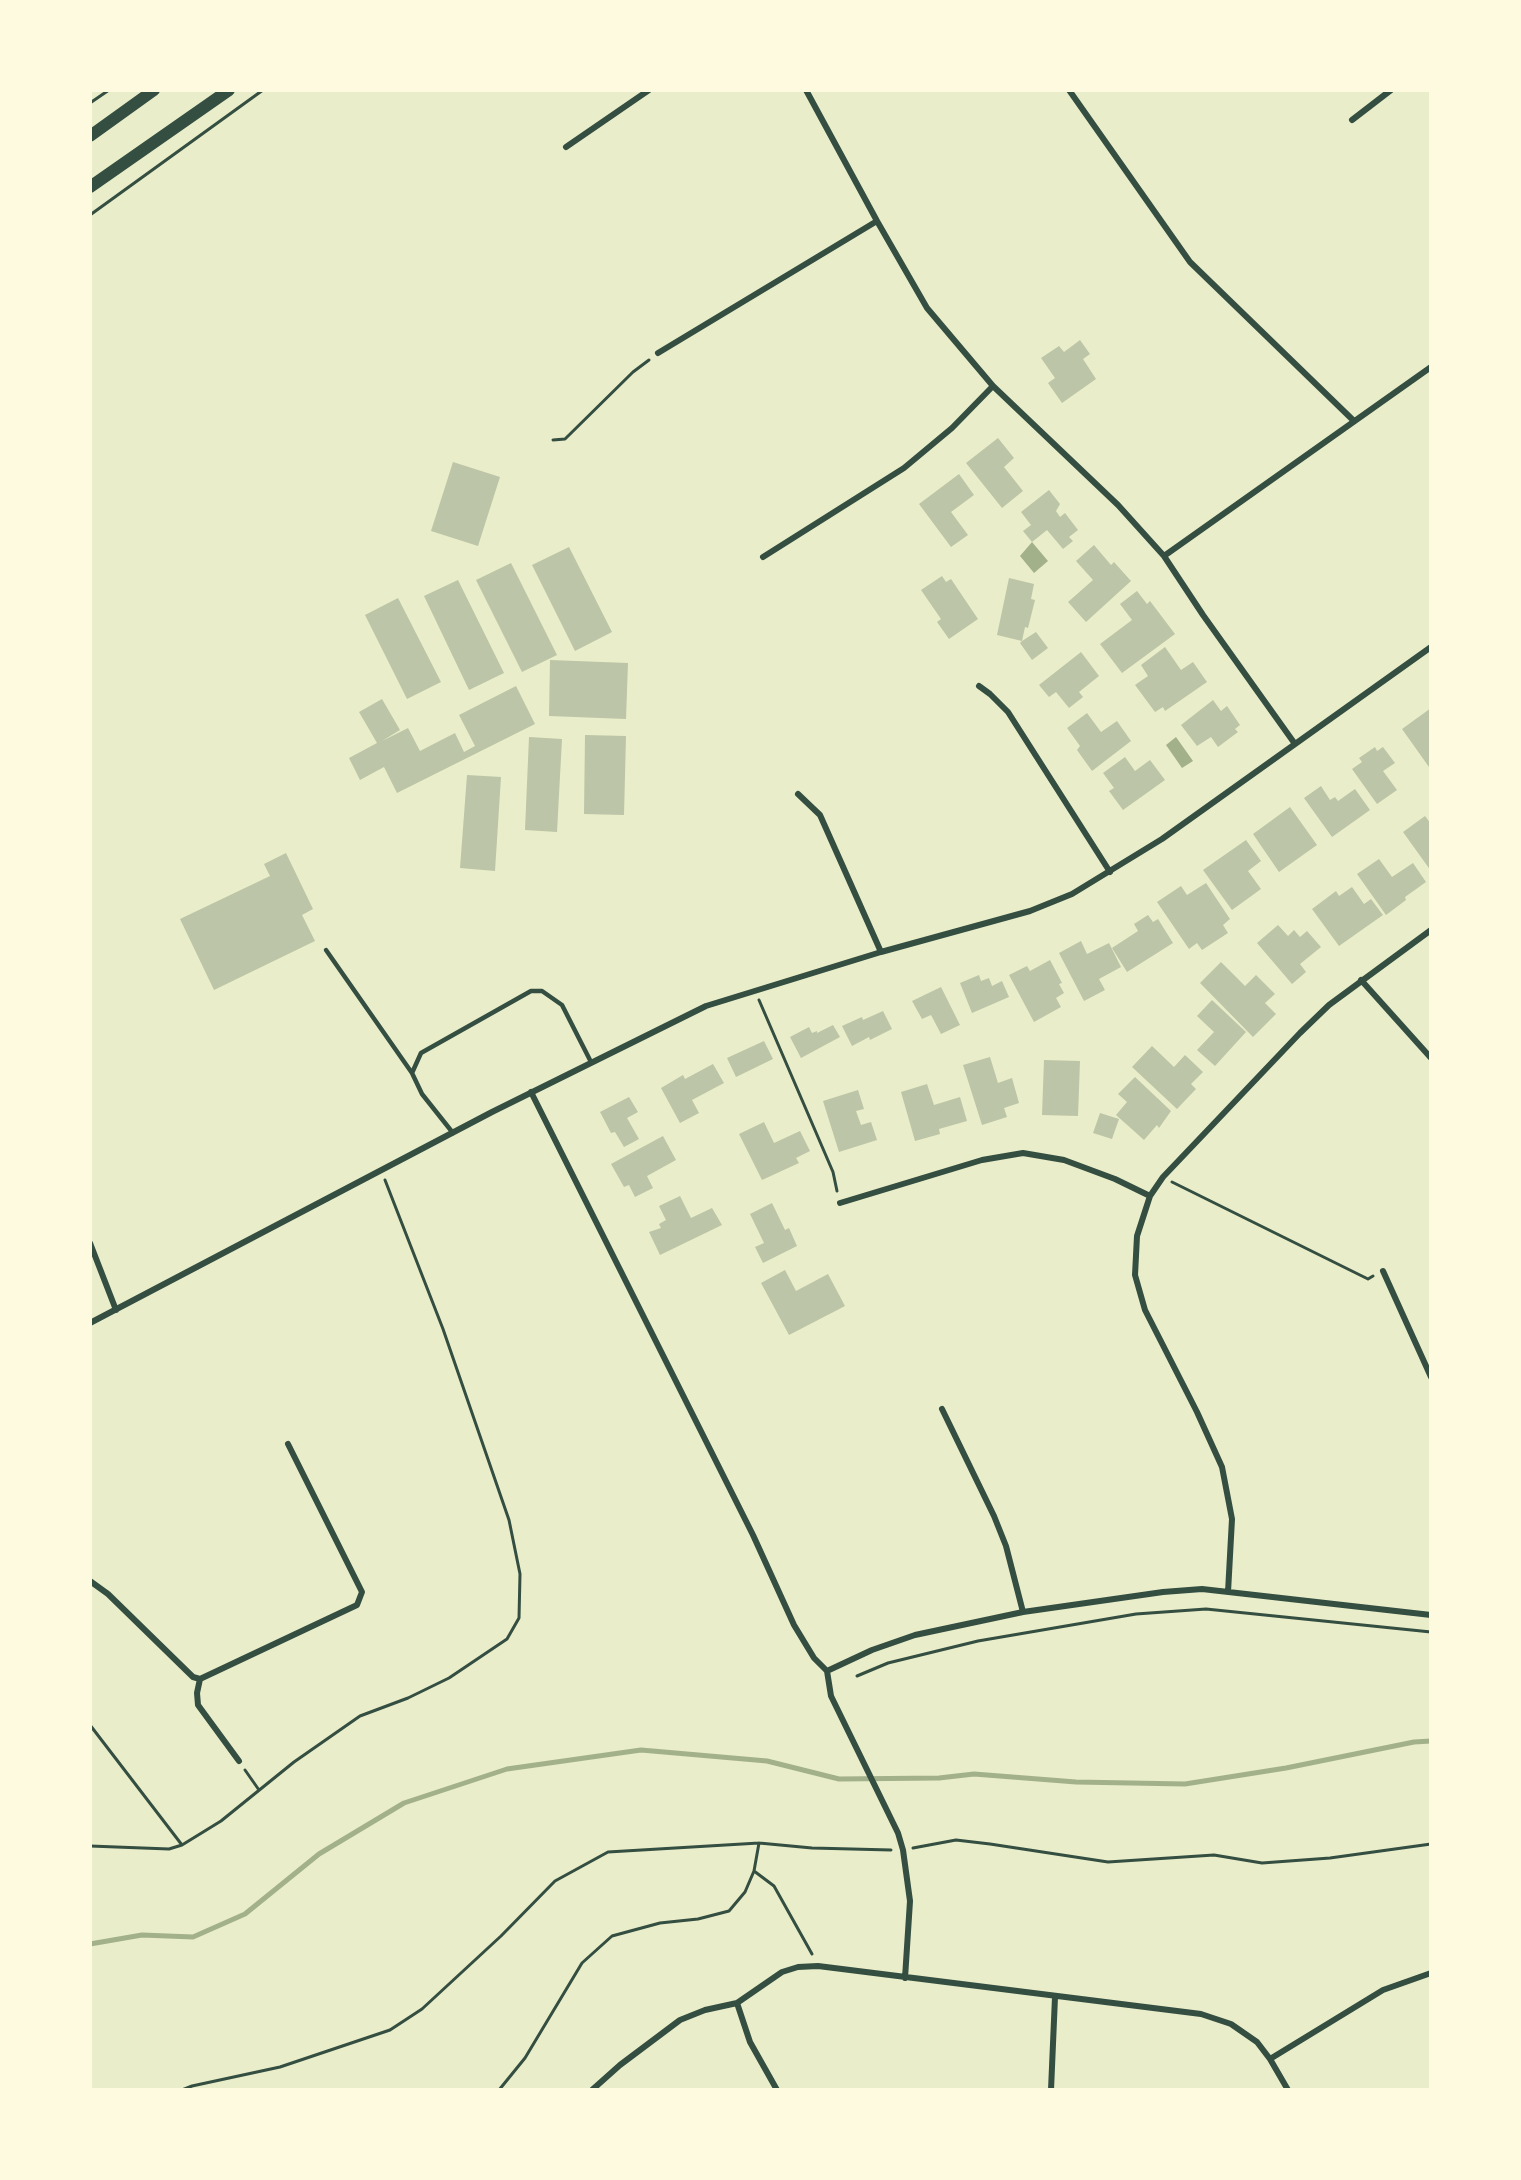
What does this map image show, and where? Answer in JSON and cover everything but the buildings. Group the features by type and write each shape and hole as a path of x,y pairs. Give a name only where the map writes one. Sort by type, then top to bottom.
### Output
{"main road":[{"path":"90,136 154,90"},
{"path":"90,187 229,90"}],"street":[{"path":"566,147 649,90"},
{"path":"806,90 927,308 993,386 1118,505 1164,556 1295,744"},
{"path":"1069,90 1190,262 1354,421"},
{"path":"1352,120 1391,90"},
{"path":"658,353 877,221"},
{"path":"1164,556 1431,367"},
{"path":"763,557 904,468 952,428 993,386"},
{"path":"90,1323 453,1132 706,1006 881,952 1030,911 1072,894 1162,839 1431,647"},
{"path":"979,686 1008,712 1110,872"},
{"path":"798,794 820,815 881,952"},
{"path":"1228,1592 1232,1519 1222,1467 1145,1310 1136,1275 1137,1236 1150,1196 1163,1177 1300,1033 1329,1005 1431,930"},
{"path":"1361,980 1431,1058"},
{"path":"531,1092 753,1535 794,1625 814,1658 827,1671 831,1696 898,1833 903,1850 910,1901 905,1978"},
{"path":"840,1203 982,1160 1023,1153 1064,1160 1115,1179 1150,1196"},
{"path":"90,1243 116,1310"},
{"path":"1383,1271 1431,1377"},
{"path":"942,1409 994,1516 1006,1546 1023,1612"},
{"path":"90,1581 108,1594 193,1677 200,1679 357,1605 362,1592 288,1444"},
{"path":"827,1671 872,1650 915,1635 1023,1612 1163,1592 1202,1589 1431,1615"},
{"path":"200,1679 197,1693 198,1705 239,1761"},
{"path":"592,2090 620,2065 680,2020 705,2010 736,2003 782,1972 798,1967 818,1966 1201,2014 1231,2024 1257,2042 1288,2090"},
{"path":"1270,2059 1383,1990 1431,1973"},
{"path":"1051,2090 1055,1997"},
{"path":"736,2003 750,2042 777,2090"}],"lane":[{"path":"326,950 412,1072 422,1094 453,1132"},
{"path":"412,1072 421,1053 531,991 542,991 562,1005 591,1062"}],"path":[{"path":"90,104 108,90"},
{"path":"90,214 263,90"},
{"path":"553,440 565,439 633,372 658,353"},
{"path":"755,990 833,1172 840,1203"},
{"path":"90,1846 169,1849 182,1845 221,1821 259,1790 360,1716 408,1698 458,1672 507,1639 519,1618 520,1574 509,1520 443,1329 381,1171"},
{"path":"1163,1177 1368,1279 1383,1271"},
{"path":"857,1676 888,1663 978,1641 1148,1613 1206,1609 1431,1632"},
{"path":"90,1725 182,1845"},
{"path":"239,1761 259,1790"},
{"path":"182,2090 280,2067 390,2030 422,2009 501,1936 555,1881 608,1852 759,1843 812,1848 903,1850 956,1840 1108,1862 1214,1855 1262,1863 1330,1858 1431,1844"},
{"path":"499,2090 525,2058 582,1963 612,1936 660,1923 698,1919 729,1911 745,1892 754,1870 759,1843"},
{"path":"754,1870 774,1886 818,1966"}],"shaded area":[{"path":"1032,542 1048,561 1034,573 1020,556"},
{"path":"1176,737 1193,761 1182,768 1166,745"}],"waterway":[{"path":"90,1944 142,1935 193,1937 245,1914 319,1854 404,1803 507,1769 641,1750 767,1761 839,1779 939,1778 974,1774 1076,1782 1185,1784 1286,1768 1414,1742 1431,1741"}]}
